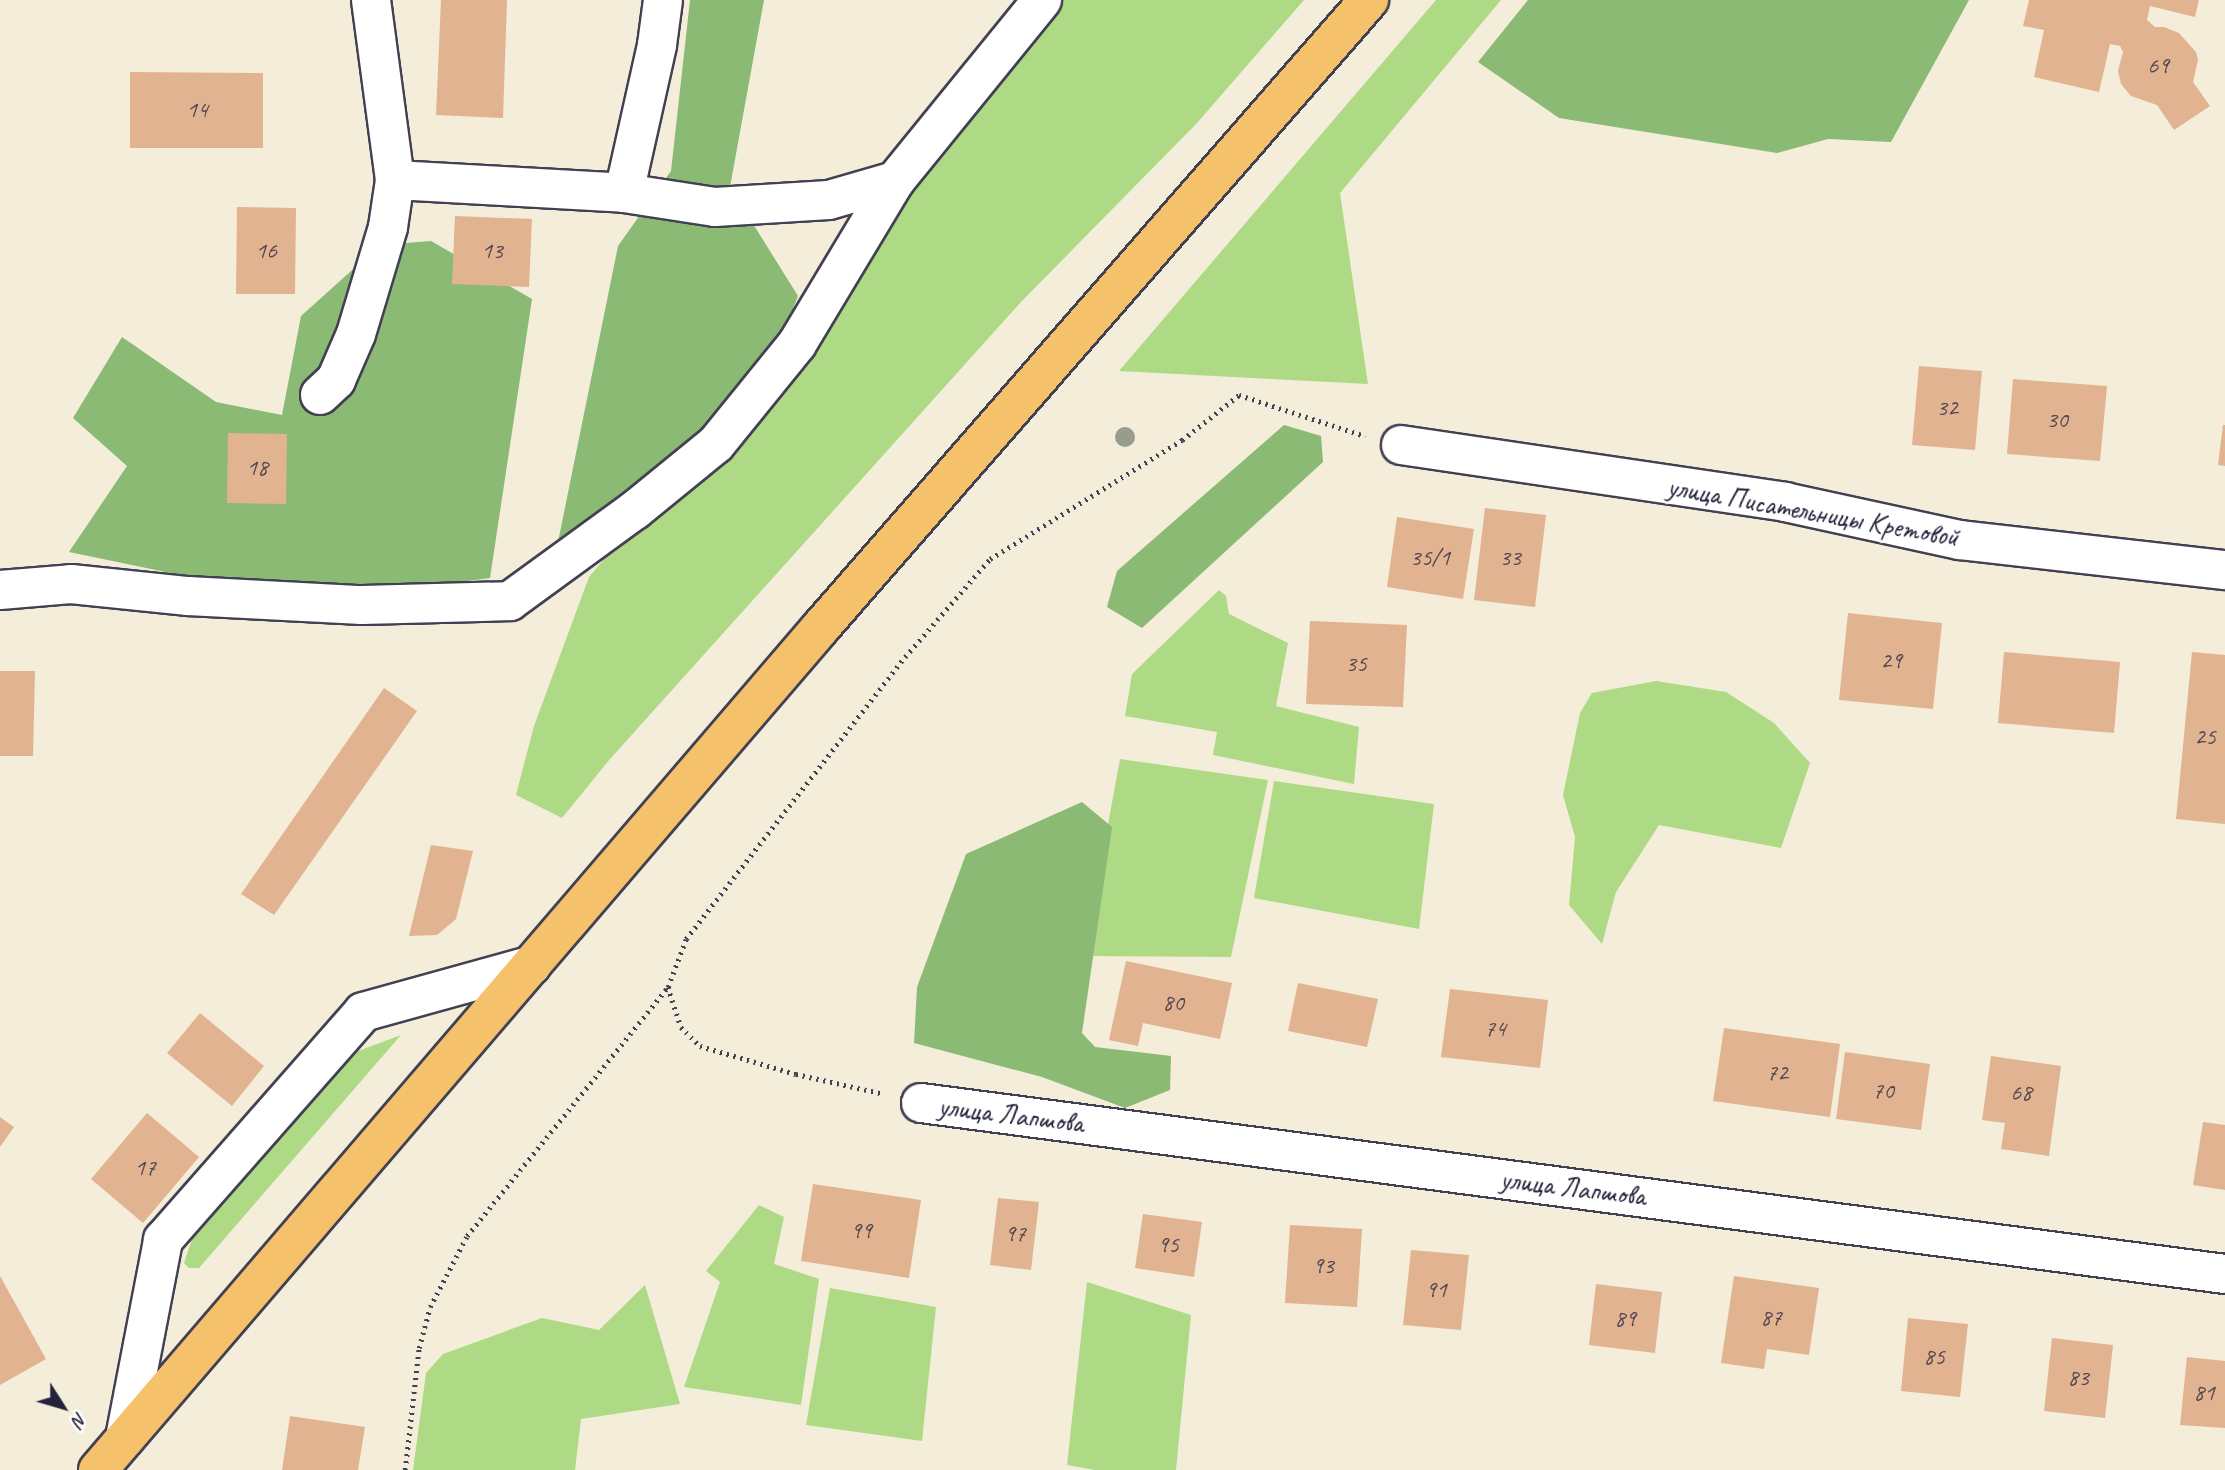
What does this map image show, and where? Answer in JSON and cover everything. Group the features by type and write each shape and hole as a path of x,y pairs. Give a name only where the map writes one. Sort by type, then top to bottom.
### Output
{"highway":[{"path":"98,1470 821,626 1369,0"}],"street":[{"path":"320,395 336,380 356,334 388,227 395,180 371,0"},
{"path":"624,193 657,45 663,0"},
{"path":"0,590 71,584 188,596 349,604 510,601 635,510 716,444 797,344 895,181 1042,0"},
{"path":"395,180 624,193 715,207 829,200 895,181"},
{"name":"улица Писательницы Кретовой","path":"1401,445 1785,502 1960,540 2225,570"},
{"path":"125,1438 163,1240 363,1012 532,965"},
{"name":"улица Лапшова","path":"921,1103 2225,1274"}],"path":[{"path":"405,1470 419,1348 430,1307 467,1236 668,987 686,939 896,667 990,559 1182,440 1239,396 1331,428 1401,445"},
{"path":"668,987 681,1027 699,1046 796,1074 921,1103"}],"green space":[{"path":"690,0 764,0 730,187 798,296 785,329 707,428 558,542 618,246 671,171"},
{"path":"1042,0 1304,0 1197,123 1021,302 610,759 562,818 516,795 534,726 589,577 879,234"},
{"path":"1436,0 1501,0 1340,193 1368,384 1119,371"},
{"path":"1528,0 1969,0 1891,142 1828,139 1777,153 1559,118 1478,62"},
{"path":"431,241 532,299 490,578 373,594 214,582 69,552 127,466 73,418 122,337 216,402 282,415 301,316 380,245"},
{"path":"1284,425 1321,436 1323,462 1142,628 1107,607 1117,571"},
{"path":"1219,590 1226,596 1229,614 1288,643 1276,706 1359,727 1354,784 1213,755 1217,732 1125,716 1132,674"},
{"path":"1656,681 1726,692 1774,723 1810,763 1781,848 1659,825 1616,892 1602,944 1569,905 1575,837 1563,795 1580,713 1592,693"},
{"path":"1120,759 1268,780 1231,957 1084,956"},
{"path":"1274,781 1434,804 1419,929 1254,898"},
{"path":"1082,802 1112,827 1082,1033 1095,1047 1171,1056 1170,1090 1125,1108 1042,1077 914,1043 917,987 966,854"},
{"path":"401,1035 199,1268 189,1268 184,1263 192,1239 353,1053"},
{"path":"759,1205 784,1217 774,1264 819,1279 801,1405 684,1387 720,1282 706,1271"},
{"path":"1087,1282 1191,1315 1176,1470 1095,1470 1067,1465"},
{"path":"645,1285 680,1404 581,1419 575,1470 413,1470 426,1373 443,1354 542,1318 599,1330"},
{"path":"830,1288 936,1307 922,1441 806,1425"}],"building":[{"path":"441,0 507,0 503,118 436,115"},
{"path":"2029,0 2199,0 2195,17 2150,6 2147,20 2155,27 2164,27 2179,33 2196,52 2198,60 2193,82 2210,106 2174,130 2157,105 2131,96 2121,84 2118,71 2123,52 2120,46 2110,44 2099,92 2034,77 2044,30 2023,26"},
{"path":"130,72 263,73 263,148 130,148"},
{"path":"237,207 296,208 295,294 236,294"},
{"path":"455,216 532,219 529,287 452,284"},
{"path":"1919,366 1982,371 1975,450 1912,445"},
{"path":"2013,379 2107,386 2100,461 2007,454"},
{"path":"2225,425 2225,466 2218,465"},
{"path":"228,433 287,434 286,504 227,503"},
{"path":"1485,508 1546,515 1535,607 1474,600"},
{"path":"1397,517 1474,529 1463,599 1387,587"},
{"path":"1848,613 1942,623 1933,709 1839,700"},
{"path":"1310,621 1407,625 1403,707 1306,704"},
{"path":"2004,652 2120,662 2114,733 1998,723"},
{"path":"2192,652 2225,655 2225,824 2176,819"},
{"path":"0,671 35,671 33,756 0,756"},
{"path":"384,688 417,711 274,915 241,894"},
{"path":"431,845 473,851 456,919 437,935 409,936"},
{"path":"1126,961 1232,983 1220,1039 1143,1023 1138,1046 1109,1040"},
{"path":"1298,983 1378,999 1367,1047 1288,1031"},
{"path":"1450,989 1548,1000 1540,1068 1441,1057"},
{"path":"200,1013 264,1066 232,1106 167,1053"},
{"path":"1724,1028 1840,1044 1830,1117 1713,1101"},
{"path":"1845,1052 1930,1064 1921,1130 1836,1119"},
{"path":"1991,1056 2061,1066 2049,1156 2001,1149 2005,1123 1982,1120"},
{"path":"147,1113 199,1157 143,1223 91,1179"},
{"path":"0,1117 14,1127 0,1147"},
{"path":"2203,1122 2225,1125 2225,1190 2193,1185"},
{"path":"813,1184 921,1200 909,1278 801,1261"},
{"path":"998,1198 1039,1202 1031,1270 990,1265"},
{"path":"1143,1214 1202,1222 1194,1277 1135,1268"},
{"path":"1290,1225 1362,1229 1357,1307 1285,1303"},
{"path":"1411,1250 1469,1255 1461,1330 1403,1325"},
{"path":"0,1276 46,1359 0,1385"},
{"path":"1734,1276 1819,1288 1809,1355 1767,1349 1764,1369 1721,1363"},
{"path":"1596,1284 1662,1292 1655,1353 1589,1345"},
{"path":"1908,1318 1968,1324 1960,1397 1901,1391"},
{"path":"2052,1338 2113,1345 2105,1418 2044,1411"},
{"path":"2187,1357 2225,1361 2225,1428 2180,1425"},
{"path":"290,1416 365,1427 358,1470 282,1470"}]}
